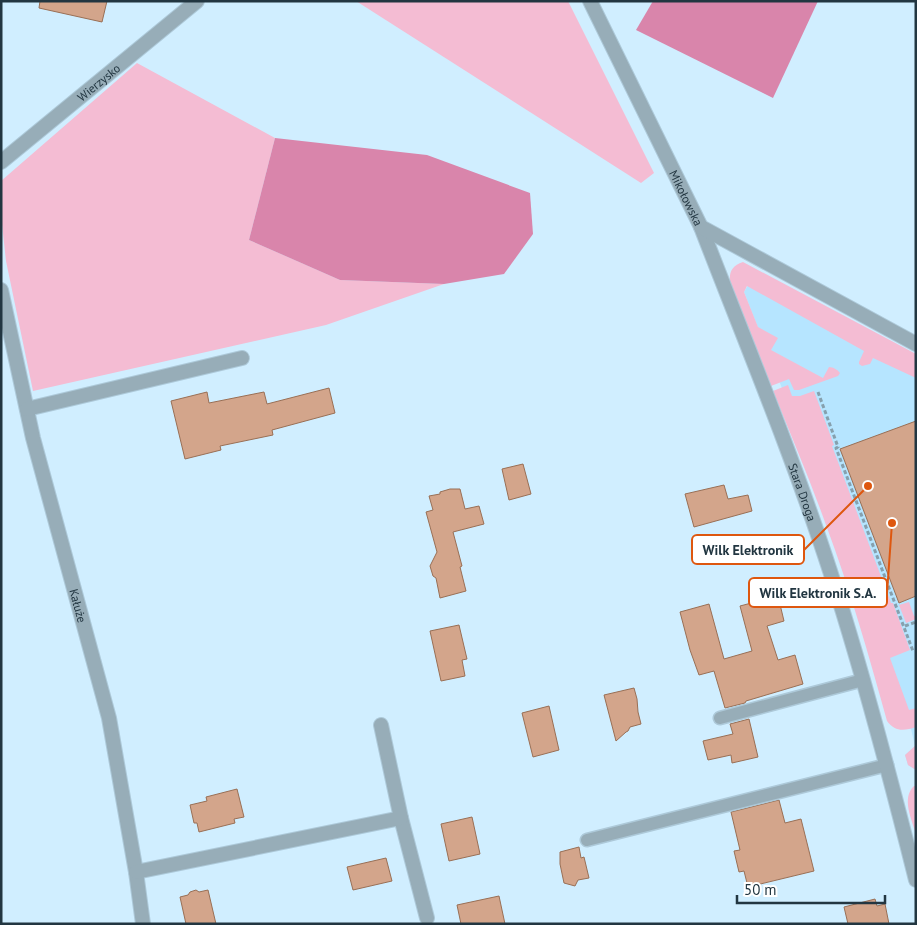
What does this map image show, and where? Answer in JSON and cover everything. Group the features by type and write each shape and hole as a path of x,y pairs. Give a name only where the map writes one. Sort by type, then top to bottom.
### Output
{"street":[{"name":"Mikołowska","path":"590,1 701,227 916,344"},
{"name":"Wierzysko","path":"1,162 194,2"},
{"name":"Stara Droga","path":"701,227 793,465 830,571 887,765 916,880"},
{"name":"Kałuże","path":"1,290 33,438 109,718 136,872 143,924"},
{"path":"27,409 242,358"},
{"path":"382,725 401,818 426,918"},
{"path":"136,872 401,818"}],"lane":[{"path":"720,718 863,680"},
{"path":"587,840 887,765"}],"path":[{"path":"818,392 838,448 836,448 913,651"},
{"path":"905,626 916,622"}],"shaded area":[{"path":"356,1 568,1 654,173 641,183"},
{"path":"653,1 818,1 773,98 636,30"},
{"path":"137,63 275,138 249,240 340,280 444,284 326,325 33,391 6,261 1,215 1,181"},
{"path":"275,138 427,155 530,193 533,234 504,274 444,284 340,280 249,240"},
{"path":"743,262 916,354 916,378 873,358 870,364 862,366 859,362 864,351 747,286 744,292 758,327 778,338 771,350 823,378 829,367 840,373 838,376 799,390 794,390 789,379 771,386 730,283 732,270 736,265"},
{"path":"750,282 916,372 916,770 908,765 905,755 915,746 911,729 900,728 868,606 744,292"},
{"path":"788,385 792,396 800,396 814,391 834,445 832,446 910,650 890,658 909,710 916,708 916,727 900,730 890,725 887,721 859,623 835,549 773,391"},
{"path":"909,602 916,619 906,623 899,605"},
{"path":"915,745 916,770 908,765 905,755"},
{"path":"916,786 916,834 908,803 910,791"}],"building":[{"path":"40,1 107,1 102,22 39,8"},
{"path":"329,388 335,413 272,430 273,435 220,446 221,450 185,459 171,401 207,392 209,403 264,392 267,404"},
{"path":"916,421 916,596 899,603 840,449"},
{"path":"523,464 531,494 509,500 502,469"},
{"path":"724,485 728,499 748,495 752,511 694,527 685,494"},
{"path":"460,489 465,509 479,506 484,524 453,532 466,591 440,598 436,578 433,576 430,566 437,552 426,512 433,510 429,496 440,494 440,492"},
{"path":"778,596 784,621 767,626 778,660 795,655 803,684 725,708 714,671 699,675 680,612 709,604 724,659 752,651 740,606"},
{"path":"459,625 467,659 462,660 465,676 441,681 430,631"},
{"path":"634,688 641,724 630,727 616,741 604,695"},
{"path":"549,706 559,750 533,757 522,713"},
{"path":"749,719 758,757 732,763 731,755 708,760 703,741 733,734 730,724"},
{"path":"237,789 244,817 234,819 235,823 199,832 197,823 194,823 190,805 207,801 206,797"},
{"path":"779,800 785,823 801,819 814,871 748,887 744,871 739,872 734,851 740,850 731,812"},
{"path":"472,817 480,854 449,861 441,824"},
{"path":"579,847 581,858 584,857 589,878 578,880 575,886 564,883 560,864 560,852"},
{"path":"386,858 392,881 353,890 347,867"},
{"path":"196,890 199,892 208,890 216,924 186,924 180,897"},
{"path":"499,896 505,924 461,924 457,905"},
{"path":"875,899 877,906 885,904 889,924 848,924 844,907"}],"place":[{"name":"Wilk Elektronik","path":"868,486"},
{"name":"Wilk Elektronik S.A.","path":"892,523"}]}
